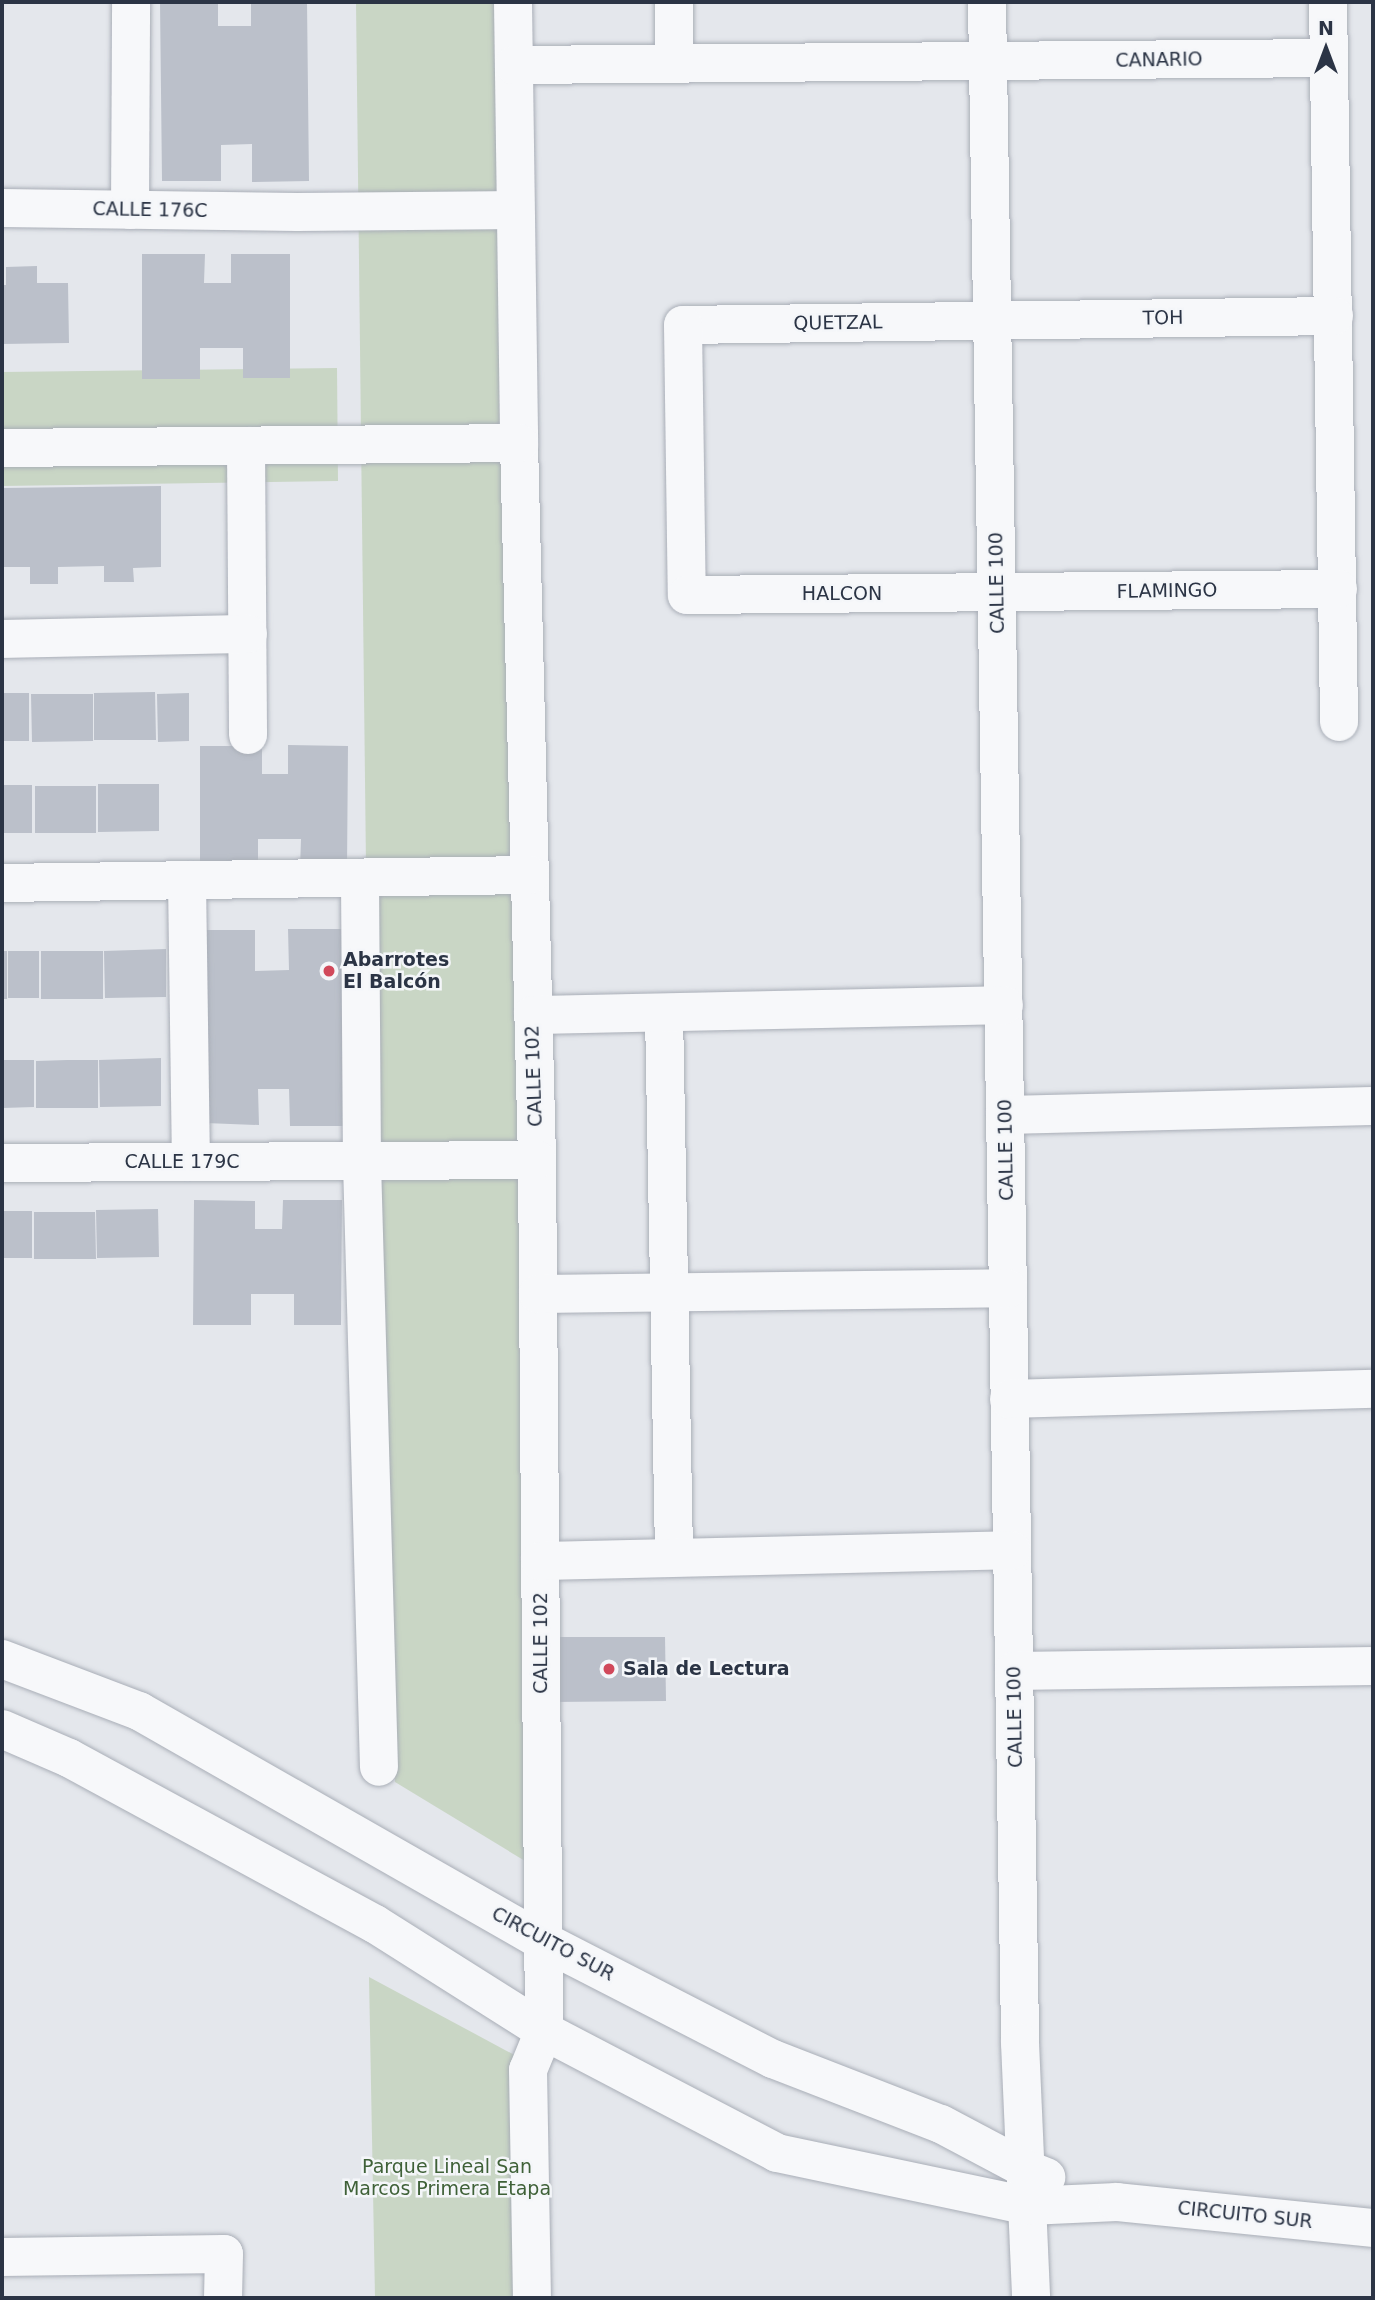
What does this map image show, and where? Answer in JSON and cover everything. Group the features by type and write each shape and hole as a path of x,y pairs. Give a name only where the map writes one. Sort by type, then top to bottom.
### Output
{"street":[{"path":"130,210 131,2"},
{"name":"CALLE 102","path":"513,2 519,443 537,1160 544,2031 528,2070 533,2298"},
{"path":"674,2 674,63"},
{"name":"CALLE 100","path":"987,2 1020,2043 1031,2298"},
{"path":"1328,2 1339,722"},
{"name":"CANARIO","path":"514,65 1329,58"},
{"name":"CALLE 176C","path":"2,208 298,212 515,210"},
{"name":"TOH","path":"993,321 1334,316"},
{"name":"QUETZAL","path":"687,595 683,325 993,321"},
{"path":"2,448 519,443"},
{"path":"246,446 247,735"},
{"name":"FLAMINGO","path":"997,593 1338,589"},
{"name":"HALCON","path":"687,595 997,593"},
{"path":"2,639 247,634"},
{"path":"2,883 530,876"},
{"path":"360,879 362,1163 379,1767"},
{"path":"187,880 191,1162"},
{"path":"533,1000 664,1013 1004,1005"},
{"path":"664,1013 674,1555"},
{"path":"1005,1115 1373,1107"},
{"name":"CALLE 179C","path":"2,1163 537,1160"},
{"path":"538,1294 1008,1288"},
{"path":"1009,1399 1373,1389"},
{"path":"540,1561 674,1555 1012,1550"},
{"name":"CIRCUITO SUR","path":"2,1658 139,1711 543,1941 773,2059 941,2124 1027,2188"},
{"path":"1014,1671 1373,1666"},
{"name":"CIRCUITO SUR","path":"2,1729 69,1758 375,1924 544,2031 777,2153 1117,2202 1373,2228"},
{"path":"2,2257 223,2254 223,2298"}],"green space":[{"path":"356,2 501,2 530,1864 395,1782 366,866"},
{"path":"337,368 338,481 2,486 2,372"},
{"name":"Parque Lineal San Marcos Primera Etapa","path":"369,1977 520,2058 523,2298 375,2298"}],"building":[{"path":"160,2 218,2 218,26 251,26 251,2 307,2 309,181 252,182 252,144 221,145 221,181 162,181"},
{"path":"142,254 205,254 204,283 231,283 231,254 290,254 290,378 243,378 243,348 200,348 200,379 142,379"},
{"path":"37,266 37,283 68,283 69,343 2,344 2,285 6,285 6,267"},
{"path":"161,486 161,567 133,568 134,582 104,582 104,566 58,567 58,584 30,584 30,567 2,567 2,488"},
{"path":"155,692 156,740 94,740 94,693"},
{"path":"2,693 29,693 29,741 2,741"},
{"path":"189,693 189,741 158,742 157,694"},
{"path":"31,694 93,694 93,741 32,742"},
{"path":"288,745 348,746 347,869 300,869 301,839 258,839 258,871 200,870 200,746 262,746 262,774 288,774"},
{"path":"98,784 159,784 159,831 98,832"},
{"path":"2,785 32,785 32,833 2,833"},
{"path":"35,786 96,786 96,833 35,833"},
{"path":"288,929 345,929 345,1126 290,1126 289,1089 258,1089 259,1125 205,1123 202,930 255,930 255,971 289,970"},
{"path":"166,949 166,997 105,998 104,951"},
{"path":"2,951 7,951 7,999 2,999"},
{"path":"8,951 39,951 39,998 8,998"},
{"path":"41,951 103,951 103,999 41,999"},
{"path":"161,1058 161,1106 100,1107 99,1060"},
{"path":"3,1060 34,1060 34,1107 3,1108"},
{"path":"98,1060 98,1108 36,1108 36,1061"},
{"path":"194,1200 255,1201 255,1229 282,1229 283,1200 342,1200 341,1325 294,1325 294,1294 251,1294 251,1325 193,1325"},
{"path":"158,1209 159,1257 97,1258 96,1210"},
{"path":"2,1211 32,1211 32,1258 2,1258"},
{"path":"34,1212 95,1212 96,1259 34,1259"},
{"name":"Sala de Lectura","path":"552,1637 665,1637 666,1701 552,1702"}],"place":[{"name":"Abarrotes El Balcón","path":"329,971"},
{"name":"Sala de Lectura","path":"609,1669"}]}
